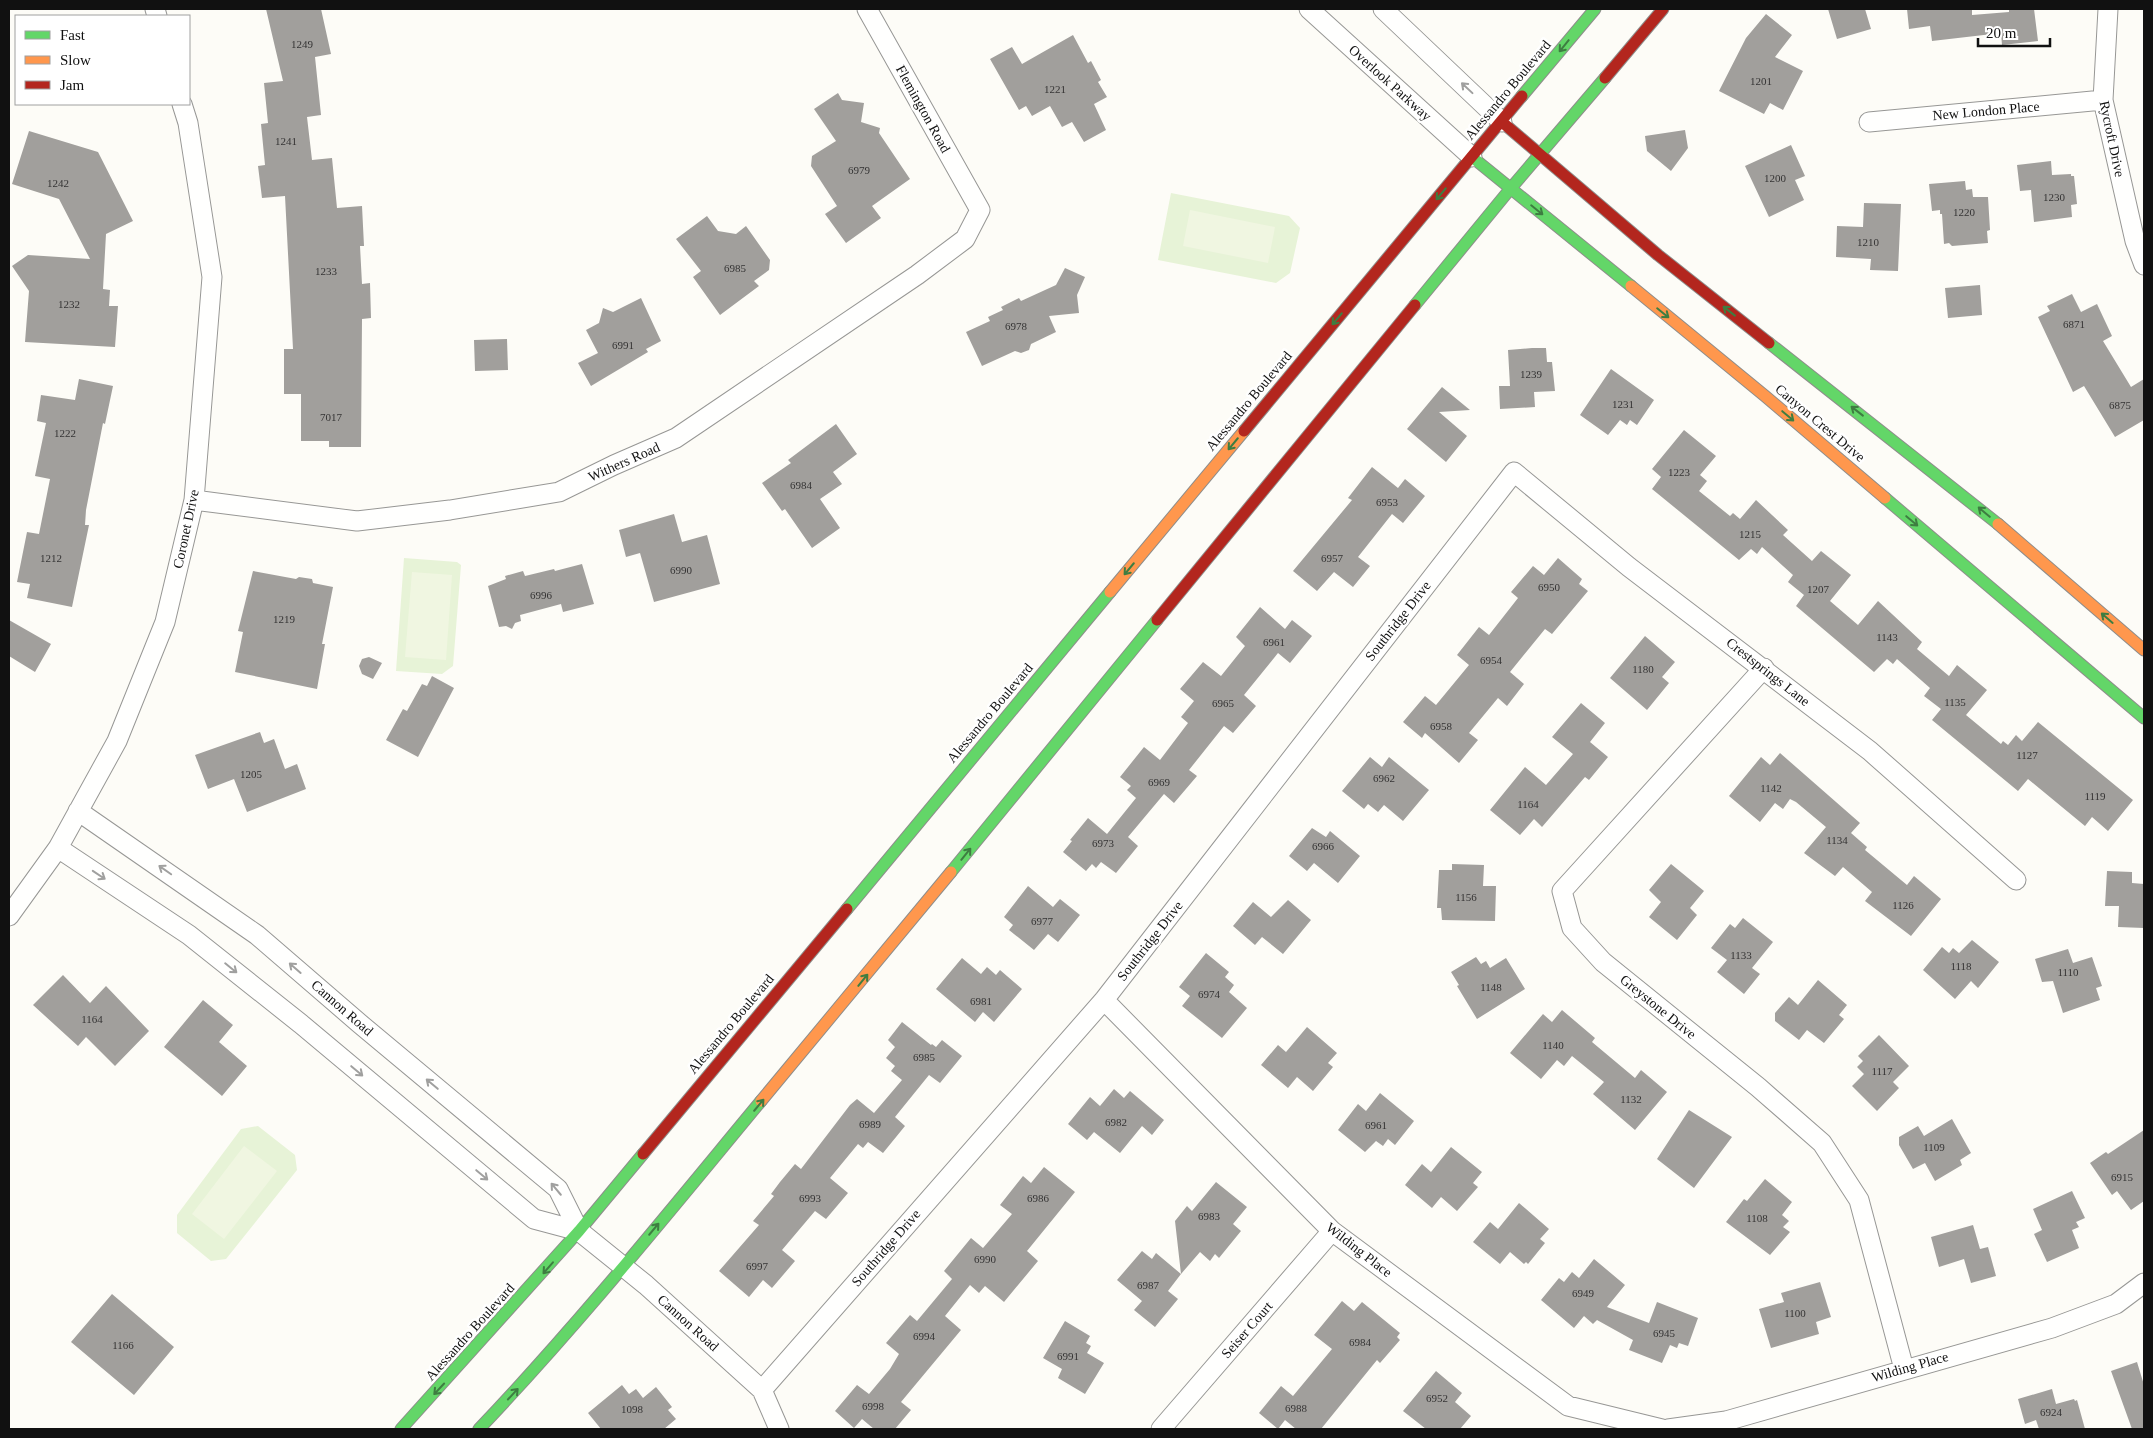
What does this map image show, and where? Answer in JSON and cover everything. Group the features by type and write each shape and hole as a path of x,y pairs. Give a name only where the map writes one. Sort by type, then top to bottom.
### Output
{"main road":[{"name":"Alessandro Boulevard","path":"401,1429 580,1231 1595,9"},
{"path":"480,1429 520,1386 623,1266 834,1014 1511,188 1541,156 1662,9"},
{"path":"1502,122 1658,255 1980,508 2144,650"},
{"name":"Canyon Crest Drive","path":"1472,157 1765,396 2144,718"}],"street":[{"name":"Flemington Road","path":"867,9 980,210"},
{"name":"Overlook Parkway","path":"1309,9 1472,157"},
{"path":"1383,9 1502,122"},
{"name":"Rycroft Drive","path":"2108,9 2103,100 2135,241 2144,265"},
{"name":"New London Place","path":"1869,122 2103,100"},
{"name":"Coronet Drive","path":"9,916 58,848 117,741 165,622 194,500 212,277 188,123 182,105"},
{"name":"Withers Road","path":"194,500 357,520 450,510 559,492 676,438 917,275 965,239 980,210"},
{"name":"Crestsprings Lane","path":"1514,472 1628,567 1764,668 1870,751 2016,880"},
{"name":"Southridge Drive","path":"762,1390 1104,1000 1514,472"},
{"name":"Greystone Drive","path":"1764,668 1562,891 1572,928 1602,962 1758,1087 1822,1143 1858,1200 1904,1369"},
{"name":"Cannon Road","path":"78,811 257,935 558,1189 580,1231 623,1266 762,1390 779,1429"},
{"name":"Cannon Road","path":"58,848 189,935 301,1024 534,1219 580,1231"},
{"name":"Wilding Place","path":"1104,1000 1332,1231 1568,1406 1662,1429"},
{"name":"Seiser Court","path":"1161,1429 1332,1231"},
{"name":"Wilding Place","path":"1668,1429 1726,1421 2052,1328 2116,1304 2144,1283"}],"green space":[{"path":"1171,193 1289,216 1300,228 1290,273 1276,283 1158,260"},
{"path":"1190,210 1275,227 1268,263 1183,246"},
{"path":"404,558 457,562 461,565 453,666 442,674 396,671"},
{"path":"412,572 452,575 446,660 405,657"},
{"path":"258,1126 295,1155 297,1170 226,1259 211,1261 177,1233 177,1215 241,1129"},
{"path":"244,1146 277,1171 224,1239 192,1214"}],"building":[{"path":"266,9 321,9 331,54 315,57 321,115 307,117 312,160 332,158 337,208 362,206 364,246 360,246 362,284 370,283 371,318 362,319 361,447 329,447 329,441 301,441 301,394 284,394 284,349 293,349 285,196 262,198 258,166 265,165 261,124 268,123 264,83 283,81"},
{"path":"1828,9 1865,9 1871,29 1837,39"},
{"path":"1907,9 1972,9 1972,15 2009,12 2009,9 2034,9 2038,41 2002,45 2001,33 1932,41 1930,26 1909,29"},
{"path":"1766,14 1792,35 1775,57 1803,71 1783,110 1770,103 1764,114 1719,91 1746,38"},
{"path":"1073,35 1088,63 1091,61 1101,80 1098,82 1107,97 1094,104 1106,130 1084,142 1072,122 1062,127 1050,106 1032,116 1026,106 1019,110 990,59 1012,47 1022,64"},
{"path":"838,93 842,100 864,103 861,122 880,128 879,133 910,179 872,206 881,218 846,243 825,214 837,206 811,166 812,156 836,141 814,109"},
{"path":"1685,130 1688,148 1671,171 1647,151 1645,136"},
{"path":"29,131 98,152 133,221 106,234 103,289 110,290 109,306 118,306 115,347 25,342 29,291 12,266 28,255 90,259 59,199 12,184"},
{"path":"1791,145 1805,176 1795,180 1804,200 1769,217 1745,166"},
{"path":"2051,161 2052,175 2071,174 2071,176 2074,176 2077,204 2071,205 2072,217 2034,222 2031,190 2020,191 2017,165"},
{"path":"1965,181 1966,190 1972,189 1973,197 1988,197 1990,230 1987,231 1988,243 1952,246 1949,243 1944,244 1942,214 1940,214 1940,210 1932,211 1929,184"},
{"path":"1864,203 1901,204 1898,271 1870,270 1871,259 1836,257 1837,226 1863,227"},
{"path":"707,216 718,231 736,234 746,226 770,260 769,270 754,281 759,286 720,315 693,277 701,271 676,239"},
{"path":"1065,268 1085,277 1077,295 1079,313 1049,316 1056,332 1031,344 1029,350 1021,353 1015,351 982,366 966,332 990,321 988,317 1003,310 1001,307 1019,298 1021,301 1056,285"},
{"path":"1980,285 1982,315 1948,318 1945,288"},
{"path":"2072,294 2081,312 2097,304 2112,336 2103,341 2131,387 2144,379 2144,420 2115,437 2084,386 2073,392 2038,317 2050,311 2047,306"},
{"path":"641,298 661,341 646,349 648,352 591,386 578,363 598,353 586,330 599,323 603,308 613,312"},
{"path":"507,339 508,370 475,371 474,340"},
{"path":"1546,348 1547,362 1552,362 1555,391 1534,392 1535,407 1500,409 1499,386 1510,386 1508,350"},
{"path":"1611,369 1654,400 1637,425 1630,420 1627,425 1620,420 1608,435 1580,415"},
{"path":"79,379 113,386 105,424 103,423 86,510 85,525 89,525 72,607 27,598 30,584 17,582 27,532 39,534 50,479 35,476 46,423 37,421 41,395 75,400"},
{"path":"1442,387 1470,410 1439,412 1467,436 1446,462 1407,429"},
{"path":"836,424 857,454 833,472 842,484 820,499 840,528 812,548 785,509 782,511 762,483 791,463 788,460"},
{"path":"1684,430 1716,456 1700,475 1707,481 1699,491 1730,516 1733,513 1740,519 1756,500 1788,530 1783,535 1812,561 1821,551 1851,575 1830,601 1858,625 1878,601 1922,642 1917,649 1949,676 1957,665 1987,690 1966,715 2001,744 2003,741 2008,745 2016,735 2022,741 2038,722 2133,800 2108,831 2092,817 2085,826 2028,779 2018,791 1932,720 1941,709 1924,696 1930,688 1897,659 1893,664 1887,659 1874,672 1796,606 1804,595 1788,582 1793,575 1762,547 1757,554 1751,549 1739,560 1652,489 1661,477 1652,469"},
{"path":"1372,467 1398,488 1405,479 1425,496 1403,523 1392,514 1358,557 1370,566 1353,587 1334,572 1317,591 1293,571 1352,500 1348,498"},
{"path":"674,514 682,542 707,535 720,584 654,602 640,553 626,557 619,530"},
{"path":"1558,558 1582,579 1579,584 1588,591 1552,634 1545,629 1510,672 1524,684 1507,706 1498,698 1469,733 1478,740 1459,763 1425,733 1422,738 1403,722 1425,696 1436,705 1469,665 1457,655 1479,627 1489,635 1518,598 1511,592 1533,566 1544,575"},
{"path":"582,564 594,604 563,612 561,604 520,615 521,621 515,623 512,629 506,626 499,627 488,586 506,579 505,576 523,571 525,576"},
{"path":"253,571 296,579 299,577 312,579 313,583 333,587 322,644 325,644 317,689 235,672 243,632 238,631"},
{"path":"1260,607 1285,629 1292,620 1312,636 1290,663 1278,653 1244,695 1256,706 1233,733 1224,726 1189,770 1197,776 1174,803 1164,794 1128,837 1138,846 1116,873 1101,862 1096,868 1092,864 1086,871 1063,852 1072,841 1070,840 1088,818 1107,834 1136,798 1127,790 1131,786 1120,777 1144,747 1160,760 1188,723 1181,717 1194,701 1180,689 1203,662 1221,676 1245,646 1236,637"},
{"path":"9,620 51,644 35,672 9,656"},
{"path":"1645,636 1675,662 1662,677 1669,683 1647,710 1610,678"},
{"path":"369,657 382,663 373,679 362,674 359,666 362,659"},
{"path":"432,676 454,688 418,757 386,740 403,709 407,711 422,684 427,686"},
{"path":"1581,703 1605,723 1590,742 1608,757 1589,780 1585,777 1542,827 1534,819 1520,835 1490,810 1525,767 1546,785 1573,754 1552,737"},
{"path":"260,732 264,743 274,739 285,769 297,764 306,789 247,812 234,779 208,789 195,755"},
{"path":"1780,753 1860,823 1851,833 1867,847 1865,850 1907,885 1914,876 1941,899 1911,936 1865,901 1872,892 1843,867 1835,876 1804,853 1826,827 1796,802 1790,799 1783,809 1775,803 1760,822 1729,796 1761,757 1770,765"},
{"path":"1370,757 1382,767 1389,757 1429,790 1403,821 1384,805 1378,812 1368,804 1364,809 1342,791"},
{"path":"1312,828 1326,837 1330,831 1360,856 1338,883 1314,863 1307,871 1289,856"},
{"path":"1452,864 1484,865 1483,886 1496,886 1495,921 1442,920 1441,908 1437,908 1439,870 1452,870"},
{"path":"1671,864 1704,891 1690,908 1697,915 1677,940 1649,917 1661,902 1649,890"},
{"path":"2107,871 2132,872 2132,883 2144,884 2144,928 2118,927 2119,906 2105,906"},
{"path":"1028,886 1053,907 1060,899 1080,915 1058,942 1048,934 1034,950 1009,930 1013,925 1004,917"},
{"path":"1288,900 1311,920 1283,954 1262,937 1255,945 1233,926 1253,902 1271,917"},
{"path":"1743,918 1773,942 1752,968 1760,974 1744,994 1717,972 1727,960 1711,948 1730,924 1735,928"},
{"path":"1972,940 1999,962 1978,988 1971,981 1955,999 1923,970 1942,947 1949,953 1953,948 1959,953"},
{"path":"2068,949 2073,963 2092,957 2102,986 2096,988 2100,1000 2063,1013 2053,981 2042,982 2035,959"},
{"path":"1206,953 1229,972 1225,977 1234,985 1229,992 1247,1008 1222,1038 1182,1006 1190,996 1179,987"},
{"path":"1476,957 1481,964 1486,961 1490,968 1506,958 1525,989 1477,1019 1457,986 1459,985 1451,972"},
{"path":"962,958 981,974 987,967 996,975 1000,970 1022,989 994,1022 983,1012 975,1022 936,989"},
{"path":"63,975 90,1003 106,986 149,1031 115,1066 86,1037 78,1046 33,1005"},
{"path":"1818,980 1847,1005 1839,1015 1844,1019 1824,1043 1807,1030 1799,1040 1775,1021 1775,1013 1789,997 1798,1005"},
{"path":"203,1000 233,1025 219,1042 247,1066 222,1096 164,1047"},
{"path":"1562,1010 1595,1038 1592,1042 1635,1078 1641,1070 1667,1092 1635,1130 1593,1094 1604,1082 1572,1056 1564,1066 1557,1060 1541,1079 1510,1053 1543,1014 1552,1022"},
{"path":"902,1022 931,1045 936,1047 942,1040 962,1056 940,1083 929,1075 895,1117 905,1126 883,1153 868,1142 863,1148 858,1144 830,1178 848,1193 826,1219 815,1211 782,1250 795,1261 772,1288 763,1280 749,1297 719,1271 759,1225 753,1221 774,1196 771,1194 780,1182 795,1164 801,1169 850,1105 857,1099 874,1113 902,1080 891,1071 895,1066 886,1058 895,1047 888,1040"},
{"path":"1307,1027 1337,1053 1328,1063 1333,1067 1313,1091 1297,1077 1288,1088 1261,1065 1278,1045 1286,1052"},
{"path":"1879,1035 1909,1066 1893,1082 1899,1088 1877,1111 1852,1086 1864,1074 1857,1067 1863,1061 1858,1056"},
{"path":"1114,1089 1124,1098 1130,1091 1164,1120 1152,1135 1142,1126 1120,1153 1094,1132 1087,1140 1068,1124 1090,1097 1100,1106"},
{"path":"1380,1093 1414,1121 1395,1145 1388,1139 1383,1146 1376,1141 1365,1152 1338,1130 1358,1104 1366,1111"},
{"path":"1689,1110 1732,1137 1694,1188 1657,1159"},
{"path":"1952,1119 1971,1153 1960,1160 1962,1165 1935,1181 1925,1163 1913,1169 1899,1145 1899,1137 1918,1126 1924,1136"},
{"path":"2144,1130 2144,1201 2131,1210 2117,1191 2112,1195 2090,1163 2106,1152 2108,1154"},
{"path":"1451,1147 1482,1172 1473,1183 1478,1187 1457,1211 1441,1197 1432,1208 1405,1185 1422,1164 1431,1172"},
{"path":"1044,1167 1075,1192 1027,1251 1038,1261 1004,1302 985,1286 979,1293 970,1285 945,1316 961,1330 901,1402 911,1410 895,1429 874,1429 862,1419 854,1428 835,1411 857,1385 869,1394 890,1369 899,1354 886,1343 910,1315 917,1321 952,1279 944,1271 971,1238 983,1248 1012,1214 1000,1205 1023,1176 1031,1183"},
{"path":"1765,1179 1792,1202 1782,1215 1789,1221 1783,1227 1790,1232 1770,1255 1726,1222 1744,1199 1747,1201"},
{"path":"1216,1182 1247,1207 1233,1224 1241,1231 1219,1258 1215,1254 1210,1261 1200,1252 1181,1274 1175,1221 1187,1206 1192,1211"},
{"path":"2072,1191 2085,1218 2076,1222 2079,1227 2072,1230 2079,1248 2047,1262 2034,1234 2042,1230 2033,1209"},
{"path":"1519,1203 1549,1229 1540,1239 1545,1243 1528,1264 1526,1262 1524,1264 1510,1252 1500,1264 1473,1242 1490,1222 1498,1229"},
{"path":"1973,1225 1980,1249 1988,1247 1996,1276 1971,1283 1964,1259 1939,1267 1931,1237"},
{"path":"1142,1251 1152,1259 1156,1253 1181,1274 1168,1291 1178,1299 1155,1327 1134,1310 1142,1301 1117,1280"},
{"path":"1594,1259 1625,1285 1607,1307 1649,1323 1657,1302 1698,1318 1688,1346 1679,1343 1677,1348 1670,1345 1662,1363 1629,1350 1633,1340 1597,1320 1593,1324 1584,1316 1574,1328 1541,1300 1559,1278 1564,1282 1572,1272 1579,1278"},
{"path":"1820,1282 1831,1317 1816,1322 1819,1334 1771,1348 1759,1309 1784,1302 1781,1293"},
{"path":"112,1294 174,1347 134,1395 71,1342"},
{"path":"1342,1301 1354,1311 1362,1302 1400,1333 1397,1337 1400,1340 1380,1363 1377,1360 1321,1429 1296,1429 1285,1420 1278,1429 1259,1413 1281,1386 1293,1396 1332,1349 1314,1335"},
{"path":"1065,1321 1090,1336 1086,1343 1091,1346 1087,1353 1104,1363 1085,1394 1058,1378 1062,1369 1043,1358"},
{"path":"2137,1362 2144,1385 2144,1429 2132,1429 2111,1371"},
{"path":"1436,1371 1462,1393 1455,1402 1471,1416 1460,1429 1426,1429 1403,1411"},
{"path":"622,1385 629,1394 636,1389 643,1398 656,1387 672,1407 668,1410 676,1419 664,1429 601,1429 588,1413"},
{"path":"2052,1389 2056,1404 2074,1399 2075,1401 2077,1400 2085,1429 2039,1429 2036,1420 2025,1424 2018,1399"}],"traffic: fast":[{"path":"1522,96 1595,9"},
{"path":"1415,305 1605,78"},
{"path":"1472,157 1631,286"},
{"path":"1769,343 1998,524"},
{"path":"1885,498 2144,718"},
{"path":"847,909 1110,592"},
{"path":"951,872 1157,620"},
{"path":"479,1429 587,1309 761,1101"},
{"path":"401,1429 579,1231 643,1154"}],"traffic: slow":[{"path":"1631,286 1885,498"},
{"path":"1110,592 1244,431"},
{"path":"1998,524 2144,650"},
{"path":"761,1101 951,872"}],"traffic: jam":[{"path":"1605,78 1663,9"},
{"path":"1244,431 1522,96"},
{"path":"1502,122 1658,255 1769,343"},
{"path":"1157,620 1415,305"},
{"path":"643,1154 847,909"}]}
